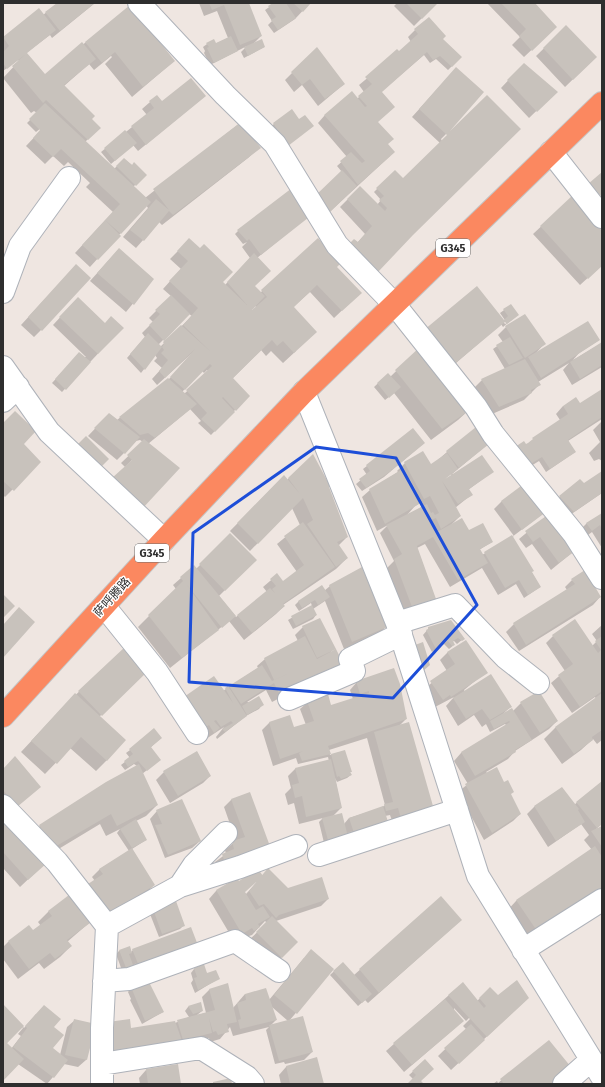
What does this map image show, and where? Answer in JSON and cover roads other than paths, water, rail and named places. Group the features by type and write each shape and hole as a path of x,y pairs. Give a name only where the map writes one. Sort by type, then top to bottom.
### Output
{"highway":[{"name":"G345","path":"304,392 602,103"},
{"name":"萨呼腾路","path":"3,716 164,540 304,392"}],"street":[{"path":"139,3 225,95 274,144 337,245 395,305 476,407 493,434 574,534 602,578"},
{"path":"551,152 602,217"},
{"path":"3,292 20,246 69,178"},
{"path":"3,367 11,394 49,432 164,540"},
{"path":"304,392 399,628 478,876 597,1069 564,1084"},
{"path":"289,698 354,671 350,659 399,628 455,605 505,657 538,683"},
{"path":"104,606 157,672 197,732"},
{"path":"3,806 57,862 107,926 102,1028 102,1074 201,1048 248,1077 253,1084"},
{"path":"319,855 457,810"},
{"path":"180,886 194,865 226,833"},
{"path":"107,926 180,886 240,867 296,846"},
{"path":"523,950 602,900"},
{"path":"104,981 129,979 235,941 279,971"}]}
